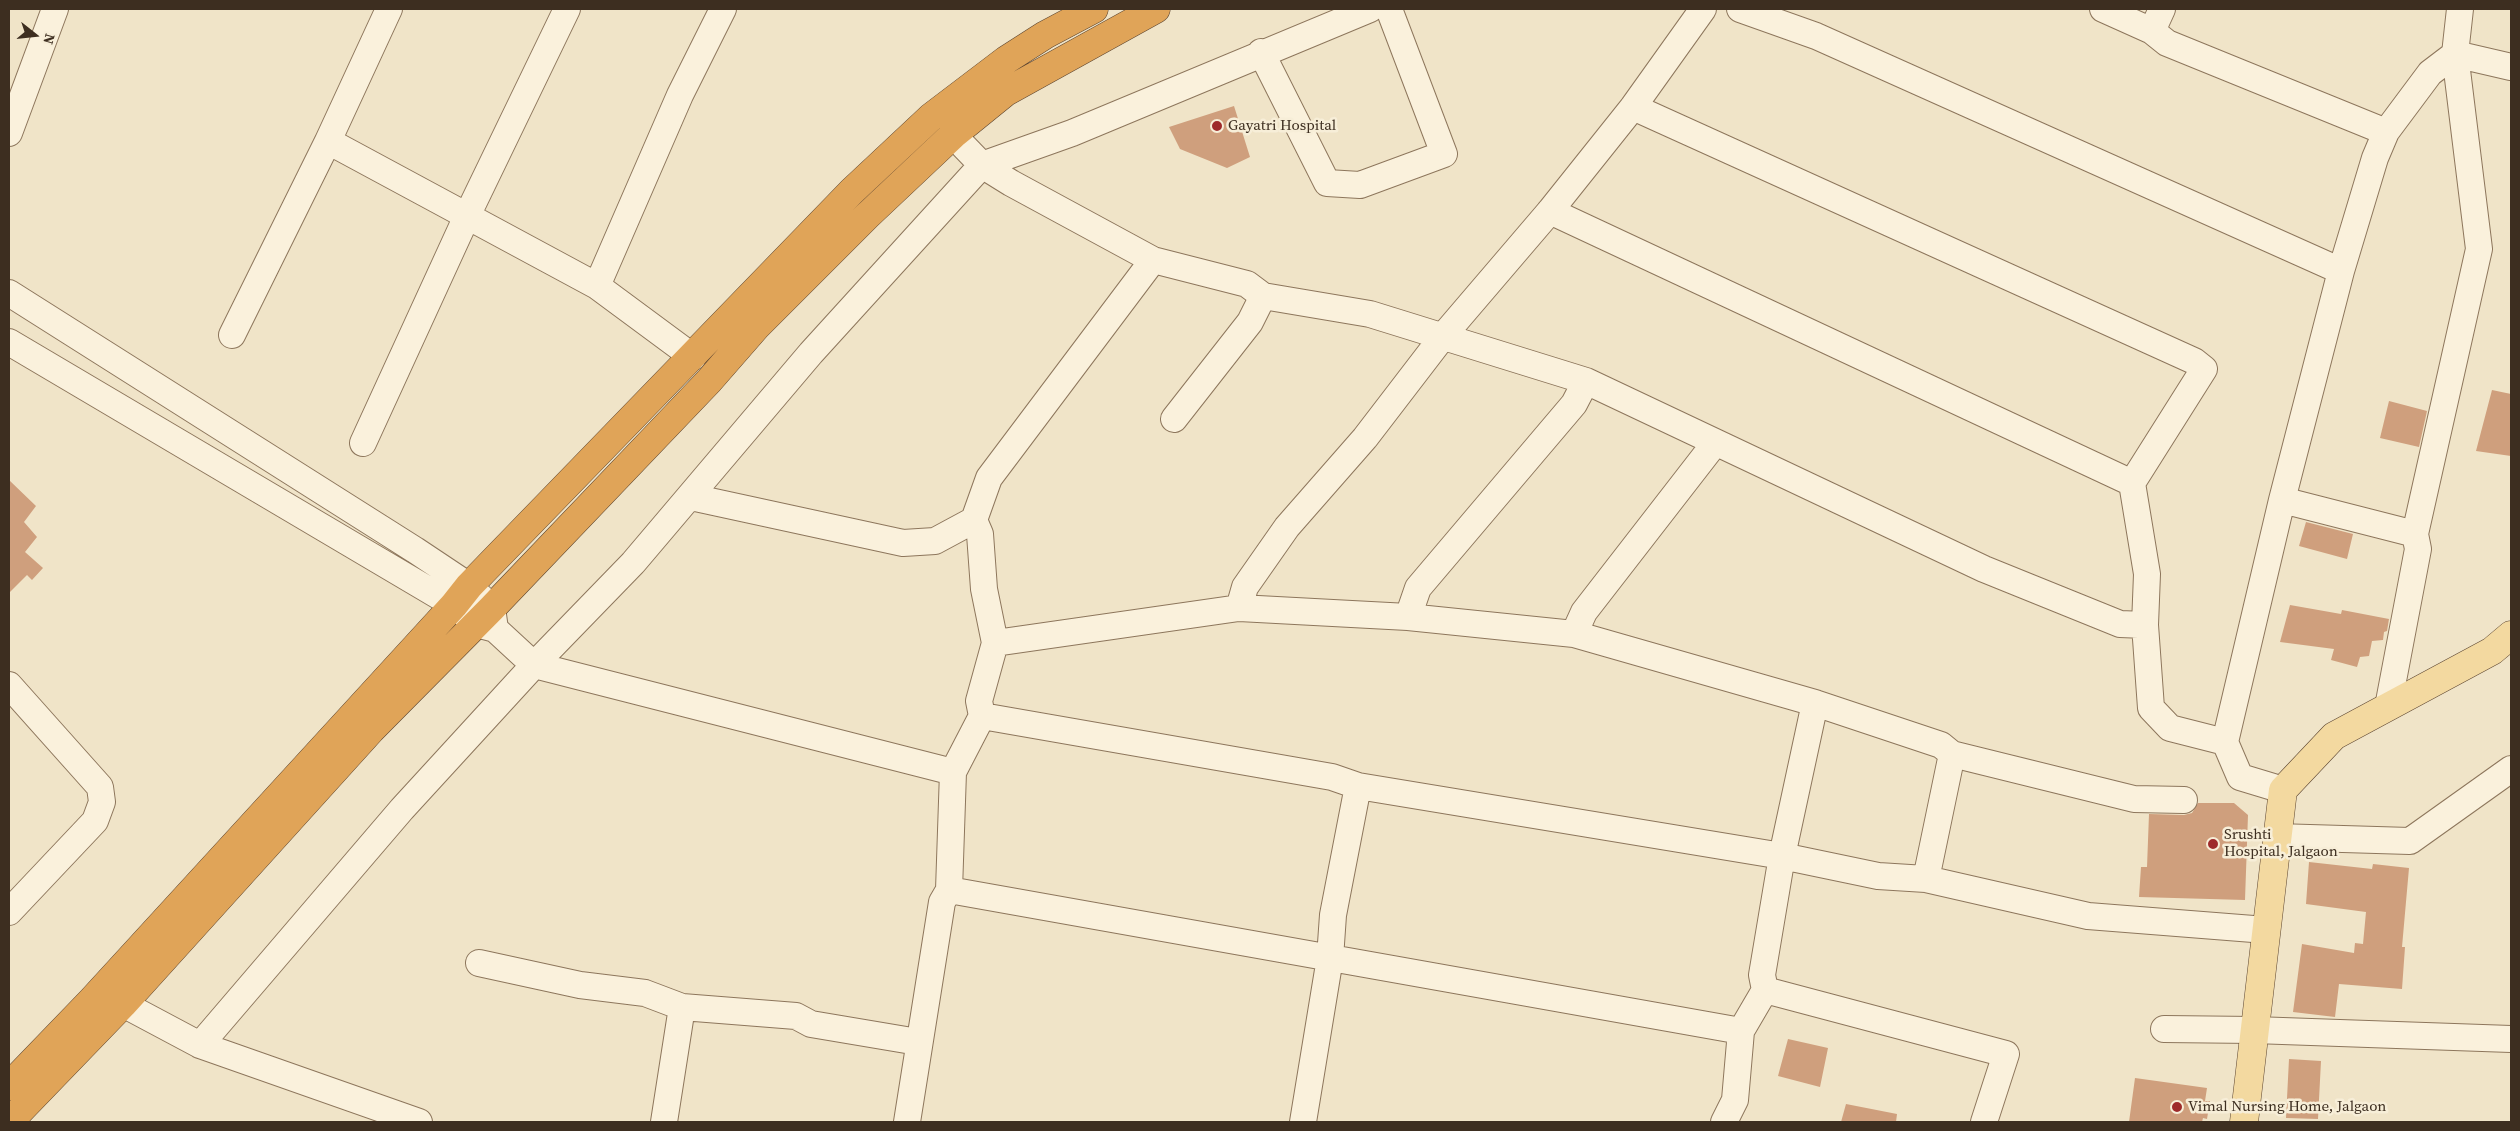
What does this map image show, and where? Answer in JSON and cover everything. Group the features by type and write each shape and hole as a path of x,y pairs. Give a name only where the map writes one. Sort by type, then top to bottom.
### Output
{"highway":[{"path":"9,1086 19,1067 92,1000 462,596 852,191 931,116 1006,60 1045,35 1094,9"},
{"path":"9,1122 123,1004 371,730 488,620 710,381 757,326 867,216 953,135 1006,92 1156,9"}],"main road":[{"path":"2244,1122 2283,790 2334,736 2492,652 2511,635"}],"street":[{"path":"9,133 55,9"},
{"path":"232,335 328,141 389,9"},
{"path":"363,443 467,216 566,9"},
{"path":"597,286 680,95 723,9"},
{"path":"200,1045 402,809 534,665 632,563 691,497 811,353 982,164 1072,133 1261,52 1370,9"},
{"path":"1261,52 1327,183 1360,185 1444,154 1389,9"},
{"path":"1239,608 1245,587 1287,527 1365,438 1444,335 1550,211 1633,107 1703,9"},
{"path":"1740,9 1816,36 2341,271"},
{"path":"2103,9 2157,20 2167,43 2386,132"},
{"path":"2388,707 2418,549 2415,534 2479,249 2455,54 2460,9"},
{"path":"2455,54 2511,67"},
{"path":"2283,790 2240,777 2225,742 2282,500 2341,271 2375,158 2386,132 2430,73 2455,54"},
{"path":"1633,107 2194,361 2204,369 2132,483 2147,574 2145,626 2151,708 2170,728 2225,742"},
{"path":"953,135 982,164 1011,183 1153,260 1247,284 1263,296 1370,314 1444,335 1586,381 1984,569 2120,624 2145,626"},
{"path":"328,141 597,286 693,357"},
{"path":"1550,211 2132,483"},
{"path":"691,497 903,542 935,541 974,520 989,478 1153,260"},
{"path":"9,293 408,545 534,665 953,772"},
{"path":"1174,419 1250,322 1263,296"},
{"path":"9,342 462,596"},
{"path":"1408,617 1418,588 1574,404 1586,381"},
{"path":"1574,634 1584,612 1715,443"},
{"path":"2282,500 2415,534"},
{"path":"907,1122 918,1042 942,902 950,890 953,772 982,716 979,700 995,643 984,589 980,534 974,520"},
{"path":"995,643 1239,608 1408,617 1574,634 1815,703 1941,745 1952,754 2134,798 2184,800"},
{"path":"9,685 100,786 102,802 95,821 9,912"},
{"path":"1724,1122 1736,1100 1741,1031 1765,990 1762,975 1782,856 1815,703"},
{"path":"982,716 1332,777 1358,786 1782,856 1878,876 1926,879 2088,916 2266,930"},
{"path":"1926,879 1952,754"},
{"path":"2276,837 2410,841 2511,769"},
{"path":"1303,1122 1330,958 1333,915 1358,786"},
{"path":"950,890 1741,1031"},
{"path":"479,963 580,985 645,993 682,1007 796,1016 811,1024 918,1042"},
{"path":"1765,990 2006,1054 1984,1122"},
{"path":"123,1004 200,1045 419,1122"},
{"path":"664,1122 682,1007"},
{"path":"2164,1029 2254,1030 2511,1039"}],"building":[{"path":"1234,106 1250,157 1227,168 1180,149 1169,127"},
{"path":"2492,390 2511,394 2511,456 2476,451"},
{"path":"2389,401 2427,411 2419,447 2380,438"},
{"path":"9,480 36,506 24,522 37,537 25,552 43,568 32,580 27,575 9,593"},
{"path":"2306,522 2353,534 2347,559 2299,546"},
{"path":"2290,605 2341,614 2342,610 2389,619 2387,631 2384,632 2383,640 2372,641 2369,656 2360,657 2357,667 2331,660 2334,649 2280,642"},
{"path":"2198,803 2234,803 2248,815 2245,900 2139,897 2141,867 2147,867 2149,814 2184,815 2192,813"},
{"path":"2309,862 2372,869 2373,864 2409,868 2402,947 2405,947 2402,989 2339,984 2335,1017 2293,1012 2302,944 2354,953 2355,943 2363,944 2366,912 2306,904"},
{"path":"1788,1039 1828,1048 1820,1087 1778,1076"},
{"path":"2289,1059 2321,1061 2318,1119 2286,1118"},
{"path":"2135,1078 2207,1088 2205,1101 2210,1101 2207,1119 2203,1118 2202,1122 2129,1122"},
{"path":"1846,1104 1897,1114 1896,1122 1841,1122"}],"place":[{"name":"Gayatri Hospital","path":"1217,126"},
{"name":"Srushti Hospital, Jalgaon","path":"2213,844"},
{"name":"Vimal Nursing Home, Jalgaon","path":"2177,1107"}]}
